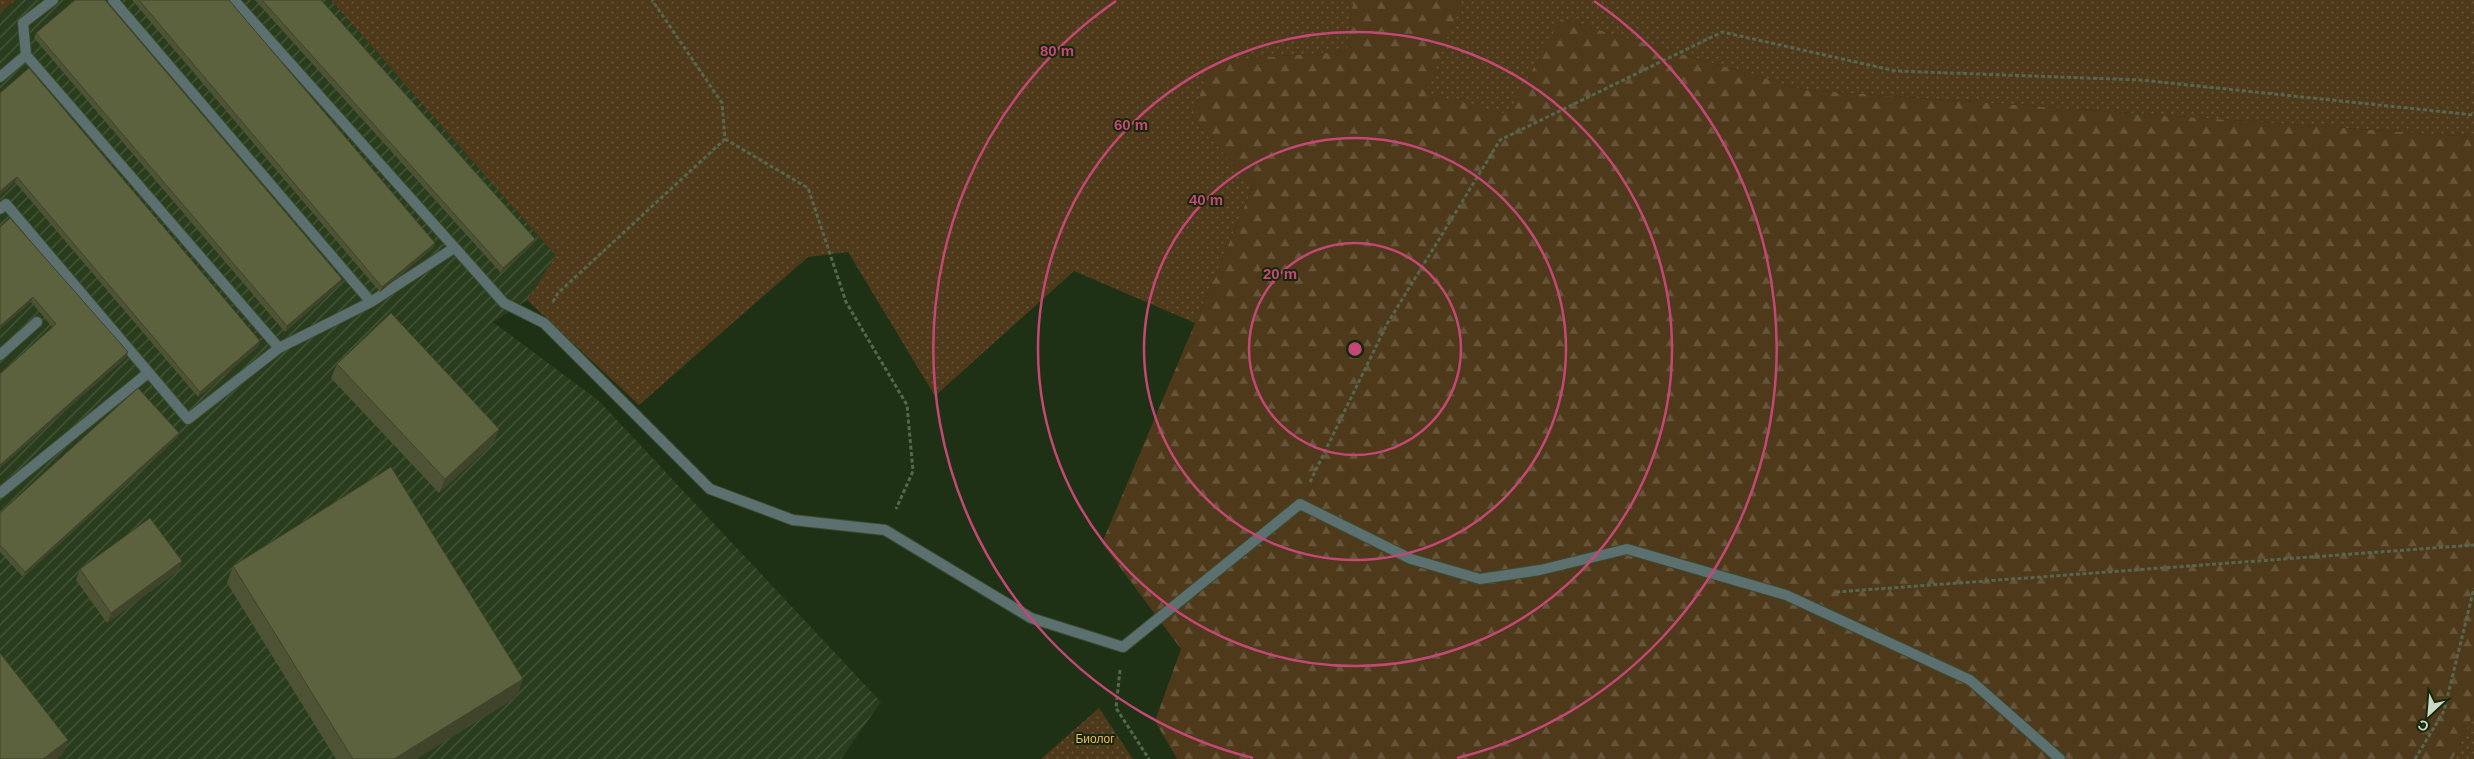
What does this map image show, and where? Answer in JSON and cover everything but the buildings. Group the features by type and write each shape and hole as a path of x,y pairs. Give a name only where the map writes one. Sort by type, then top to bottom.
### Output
{"lane":[{"path":"53,0 23,23 26,55 279,348"},
{"path":"113,0 372,302"},
{"path":"234,0 504,302 544,323 710,489 793,520 885,530 1031,618 1123,647 1300,504 1411,559 1480,579 1540,570 1627,549 1786,595 1970,680 2060,759"},
{"path":"0,77 26,55"},
{"path":"0,209 6,204 188,419 279,348 372,302 454,248"},
{"path":"0,355 37,322"},
{"path":"0,493 148,373"}],"path":[{"path":"652,0 722,104 724,139"},
{"path":"1300,504 1387,324 1500,140 1722,32 1896,72 2141,80 2474,114"},
{"path":"544,323 558,293 724,139"},
{"path":"724,139 808,188 846,302 907,405 913,471 885,530"},
{"path":"1826,592 2474,544"},
{"path":"2415,759 2444,711 2474,588"},
{"path":"1123,647 1116,708 1149,759"}],"shaded area":[{"path":"16,0 331,0 556,256 527,300 493,322 599,401 881,702 841,759 0,759 0,12"}],"green space":[{"path":"0,0 16,0 0,12"},
{"path":"331,0 1353,0 1347,51 1211,61 1192,118 1253,186 1195,323 1074,271 935,396 848,252 808,257 639,405 527,300 556,256"},
{"path":"1353,0 1462,0 1561,19 1806,90 2474,137 2474,713 2453,759 1177,759 1155,721 1181,649 1102,543 1253,186 1192,118 1211,61 1347,51"},
{"path":"1462,0 2474,0 2474,137 1806,90 1561,19 1508,114 1426,93"},
{"name":"Биолог","path":"1099,708 1133,759 1041,759"},
{"path":"2474,713 2474,759 2453,759"}]}
